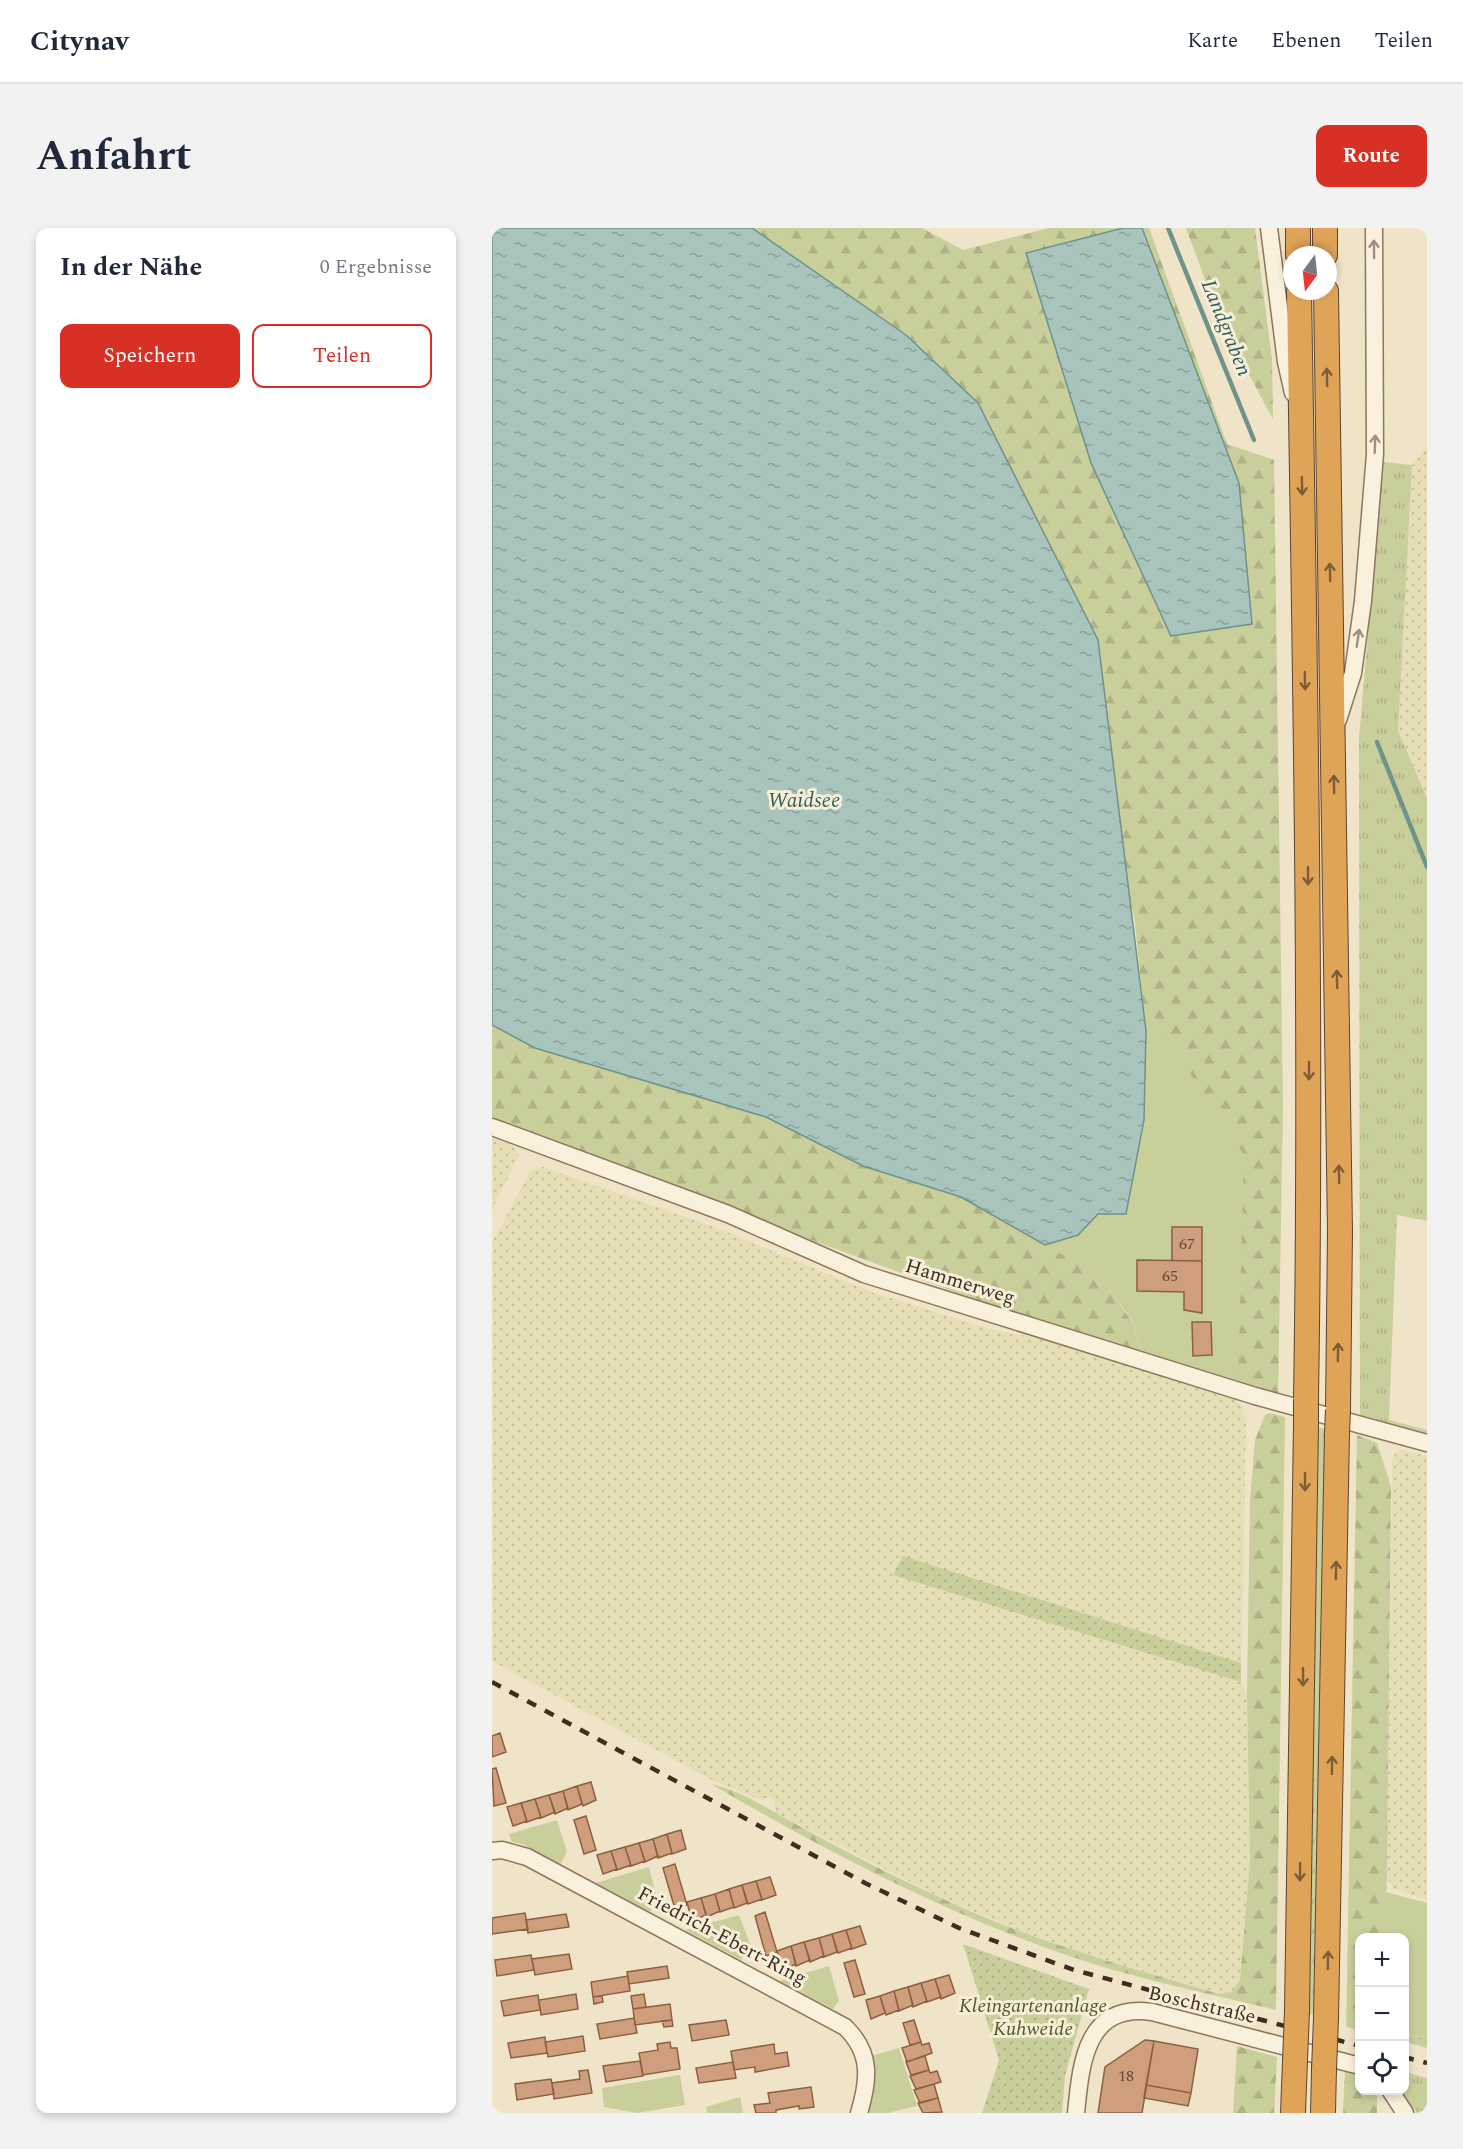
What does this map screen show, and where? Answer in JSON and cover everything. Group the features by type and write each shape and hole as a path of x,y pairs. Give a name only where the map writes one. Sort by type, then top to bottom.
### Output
{"highway":[{"path":"1298,228 1298,246"},
{"path":"1325,228 1325,246"},
{"path":"1293,2113 1297,2011 1309,1158 1299,300"},
{"path":"1323,2113 1340,1233 1326,300"}],"street":[{"path":"1269,228 1286,362 1301,428"},
{"path":"1333,735 1353,674 1363,602 1376,412 1374,228"},
{"name":"Hammerweg","path":"492,1127 728,1214 864,1275 1255,1396 1427,1443"},
{"name":"Friedrich-Ebert-Ring","path":"492,1851 502,1850 527,1857 845,2027 860,2046 868,2072 866,2090 859,2113"},
{"name":"Boschstraße","path":"1076,2113 1083,2058 1092,2036 1108,2020 1129,2011 1152,2012 1355,2065"},
{"path":"1393,2095 1405,2113"}],"shaded area":[{"path":"1427,447 1427,798 1398,731 1412,465"},
{"path":"492,1137 513,1146 519,1155 492,1209"},
{"path":"543,1167 717,1228 871,1292 993,1330 1044,1339 1236,1400 1242,1407 1246,1422 1241,1682 1247,1696 1250,1861 1240,1980 1232,1992 1219,1994 1054,1945 939,1897 776,1813 774,1800 768,1797 761,1800 716,1782 492,1661 492,1243 531,1170"},
{"path":"1402,1450 1427,1456 1427,1900 1394,1889 1387,1878 1392,1460 1396,1452"}],"green space":[{"path":"752,228 922,228 963,250 1049,228 1149,228 1227,444 1274,460 1283,1107 1278,1397 1020,1315 547,1143 492,1119 492,1025 535,1048 766,1117 863,1166 961,1197 1098,1274 1133,1323 1141,1351 1238,1383 1159,1027 1146,1031 1134,915 906,335"},
{"path":"1186,228 1255,228 1272,359 1273,419 1221,323"},
{"path":"1383,462 1412,465 1398,731 1427,798 1427,1221 1397,1215 1389,1420 1427,1430 1427,1442 1360,1424 1359,738"},
{"path":"1159,1027 1244,1155 1238,1383 1141,1351 1133,1322 1098,1274 1045,1245 1078,1235 1098,1214 1144,1120 1146,1031"},
{"path":"1270,1413 1285,1417 1276,2010 1120,1972 1022,1939 886,1879 797,1833 711,1784 747,1797 887,1872 1007,1926 1077,1951 1219,1994 1232,1992 1240,1980 1250,1861 1247,1696 1250,1499 1255,1440 1265,1415"},
{"path":"1317,1428 1326,1429 1315,2015 1307,2013"},
{"path":"1357,1435 1377,1443 1391,1486 1387,1878 1384,1933 1355,1933 1355,2029 1346,2027"},
{"path":"903,1556 1241,1663 1241,1682 893,1575"},
{"path":"557,1820 567,1852 560,1865 523,1844 512,1842 509,1834"},
{"path":"649,1867 657,1899 650,1912 596,1883"},
{"path":"1386,1892 1427,1903 1427,2039 1409,2034 1409,1933 1383,1933"},
{"path":"739,1915 750,1944 741,1960 685,1930"},
{"name":"Kleingartenanlage Kuhweide","path":"963,1944 1089,1989 1065,2076 1062,2113 982,2113 999,2060"},
{"path":"829,1966 839,2001 833,2009 779,1981"},
{"path":"1409,2034 1427,2039 1427,2048 1409,2043"},
{"path":"1237,2046 1277,2057 1274,2113 1233,2113"},
{"path":"899,2048 917,2106 888,2113 867,2113 874,2084 871,2056"},
{"path":"1345,2069 1355,2075 1355,2095 1377,2096 1377,2113 1343,2113"},
{"path":"1409,2073 1427,2078 1427,2113 1417,2113 1404,2095 1409,2095"},
{"path":"680,2075 685,2105 637,2113 604,2107 602,2088"},
{"path":"740,2097 743,2113 707,2113 706,2107"}],"water":[{"name":"Waidsee","path":"492,228 752,228 906,335 978,403 1098,640 1146,1031 1144,1120 1126,1214 1098,1214 1078,1235 1045,1245 961,1197 863,1166 766,1117 535,1048 492,1025"},
{"path":"1123,228 1142,228 1239,483 1252,624 1171,636 1091,463 1026,253"}],"building":[{"path":"1172,1227 1202,1227 1202,1261 1172,1261"},
{"path":"1137,1260 1202,1261 1202,1313 1184,1310 1184,1292 1137,1291"},
{"path":"1192,1322 1211,1322 1212,1355 1193,1356"},
{"path":"500,1733 506,1752 492,1757 492,1736"},
{"path":"496,1768 506,1803 494,1806 492,1769"},
{"path":"591,1782 596,1800 583,1806 577,1786"},
{"path":"577,1786 582,1804 568,1810 563,1791"},
{"path":"563,1791 568,1808 555,1814 549,1795"},
{"path":"549,1795 555,1812 541,1818 535,1799"},
{"path":"535,1799 541,1817 527,1822 521,1803"},
{"path":"521,1803 527,1821 513,1826 507,1807"},
{"path":"586,1816 596,1850 584,1854 574,1820"},
{"path":"681,1830 686,1849 672,1854 667,1834"},
{"path":"667,1834 672,1853 658,1858 653,1839"},
{"path":"653,1839 658,1856 645,1862 639,1843"},
{"path":"639,1843 645,1861 631,1866 625,1847"},
{"path":"625,1847 631,1865 617,1870 611,1851"},
{"path":"611,1851 617,1869 603,1874 597,1855"},
{"path":"675,1864 687,1905 675,1909 663,1868"},
{"path":"770,1877 776,1895 762,1900 756,1881"},
{"path":"756,1881 762,1899 748,1904 742,1885"},
{"path":"742,1885 747,1903 734,1908 729,1889"},
{"path":"729,1889 734,1907 720,1912 715,1894"},
{"path":"715,1894 720,1911 707,1917 701,1898"},
{"path":"701,1898 706,1915 692,1921 687,1902"},
{"path":"765,1912 777,1952 766,1956 755,1916"},
{"path":"525,1913 528,1929 492,1934 492,1918"},
{"path":"566,1914 569,1927 528,1933 526,1920"},
{"path":"860,1926 866,1944 852,1949 846,1930"},
{"path":"846,1930 852,1948 838,1953 832,1934"},
{"path":"832,1934 837,1952 824,1957 819,1938"},
{"path":"819,1938 824,1956 810,1962 804,1942"},
{"path":"804,1942 810,1960 796,1966 791,1946"},
{"path":"791,1946 796,1964 782,1970 777,1951"},
{"path":"569,1954 572,1969 535,1975 532,1959"},
{"path":"531,1955 534,1970 497,1976 495,1960"},
{"path":"855,1960 865,1994 854,1997 844,1963"},
{"path":"667,1966 669,1978 629,1984 627,1972"},
{"path":"949,1975 955,1993 941,1999 935,1979"},
{"path":"628,1976 630,1991 593,1997 591,1982"},
{"path":"935,1979 941,1997 927,2002 921,1983"},
{"path":"921,1983 927,2001 913,2007 908,1987"},
{"path":"908,1987 913,2005 899,2011 894,1991"},
{"path":"894,1991 899,2010 886,2015 880,1996"},
{"path":"576,1994 578,2009 541,2015 539,2000"},
{"path":"644,1994 646,2007 633,2009 631,1996"},
{"path":"538,1995 540,2010 504,2016 501,2001"},
{"path":"602,1996 603,2002 594,2004 593,1997"},
{"path":"880,1996 885,2013 871,2019 866,2000"},
{"path":"670,2004 672,2020 635,2025 633,2009"},
{"path":"634,2018 637,2033 600,2039 597,2024"},
{"path":"672,2020 673,2026 664,2027 662,2021"},
{"path":"726,2020 729,2035 692,2041 689,2025"},
{"path":"914,2020 921,2042 910,2045 903,2023"},
{"path":"583,2036 585,2051 548,2057 545,2042"},
{"path":"545,2037 547,2053 511,2058 508,2043"},
{"path":"1145,2040 1154,2041 1142,2113 1098,2113 1105,2067"},
{"path":"1154,2041 1198,2049 1191,2093 1146,2085"},
{"path":"670,2042 671,2048 677,2048 680,2069 643,2075 639,2053 658,2050 657,2044"},
{"path":"921,2042 922,2045 929,2043 932,2053 907,2062 902,2048"},
{"path":"774,2044 775,2054 787,2052 789,2066 755,2072 755,2067 734,2070 731,2051"},
{"path":"925,2056 929,2070 911,2075 906,2062"},
{"path":"640,2061 643,2076 606,2082 603,2066"},
{"path":"733,2062 736,2078 699,2083 696,2068"},
{"path":"588,2070 592,2093 554,2099 552,2083 580,2079 579,2071"},
{"path":"929,2070 930,2073 937,2071 941,2082 916,2089 910,2076"},
{"path":"551,2079 554,2094 517,2100 515,2084"},
{"path":"934,2084 938,2098 920,2103 914,2090"},
{"path":"1146,2085 1191,2093 1188,2106 1144,2098"},
{"path":"811,2087 814,2107 799,2109 799,2106 776,2110 776,2113 756,2113 754,2105 770,2103 768,2093"},
{"path":"938,2098 942,2112 923,2113 918,2103"}],"waterway":[{"name":"Landgraben","path":"1168,228 1254,440"},
{"name":"Landgraben","path":"1377,742 1427,867"}],"railway":[{"path":"492,1682 865,1883 959,1928 1074,1970 1355,2045"},
{"path":"1409,2058 1427,2063"}]}
